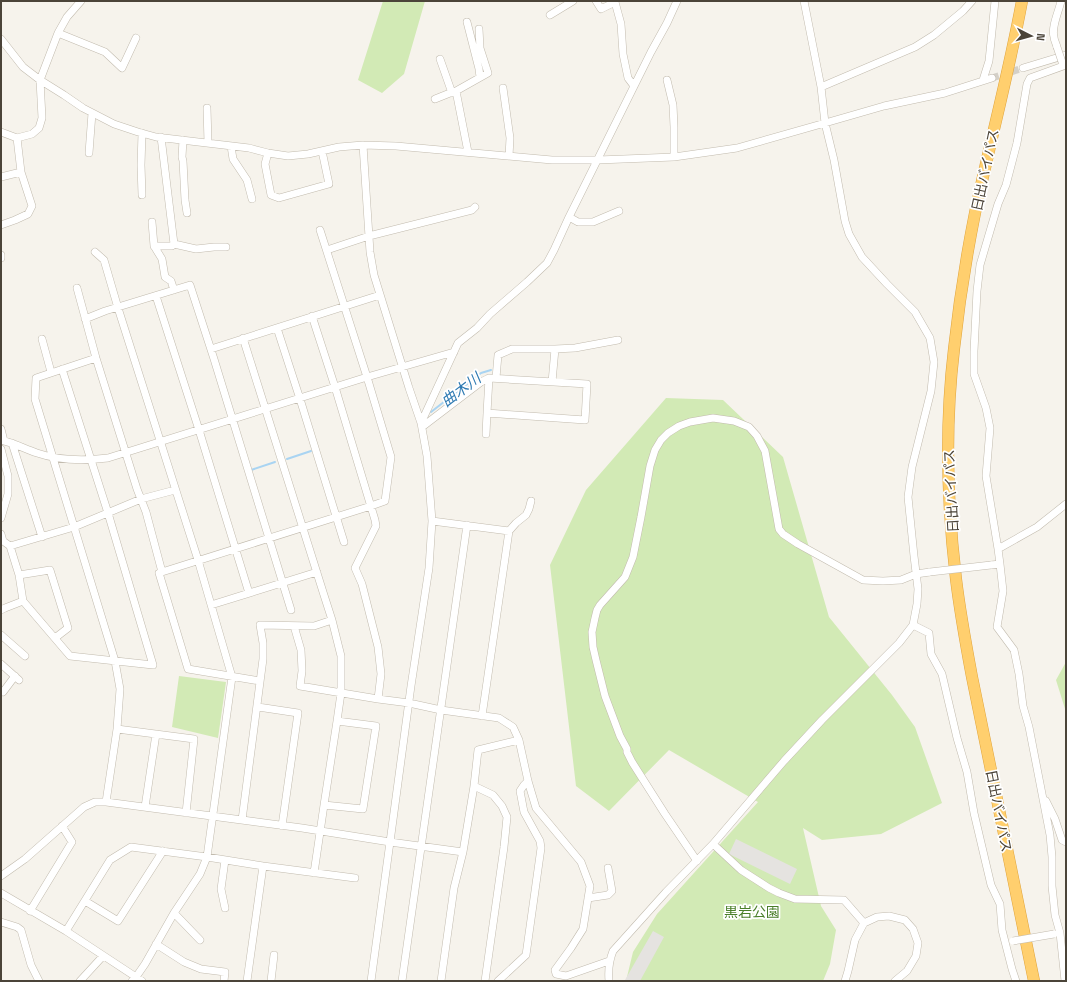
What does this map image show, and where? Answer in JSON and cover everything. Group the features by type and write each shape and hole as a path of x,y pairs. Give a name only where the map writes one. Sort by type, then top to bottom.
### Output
{"highway":[{"name":"日出バイパス","path":"1022,1 975,213 967,258 954,350 950,394 948,456 951,525 956,578 963,627 1034,981"}],"street":[{"path":"1,132 17,138 32,134 39,128 42,118 40,80 58,33 67,17 82,1"},
{"path":"550,15 573,1"},
{"path":"596,1 601,9 615,1 621,24 623,54 628,78 634,86"},
{"path":"422,425 458,343 477,328 490,314 527,282 546,262 554,250 677,1"},
{"path":"609,981 609,962 613,951 666,892 733,822 784,761 822,720 899,643 913,625 918,589 908,497 912,467 931,391 934,362 930,338 914,312 862,256 849,234 825,123 821,87 804,1"},
{"path":"821,87 915,47 934,35 963,11 972,1"},
{"path":"983,80 989,61 995,1"},
{"path":"1062,1 1054,25 1053,36 1064,67 1030,78 1027,84 1014,157 980,265 977,291 974,374 986,408 990,428 986,476 1003,591 997,627 1014,650 1023,706 1029,727 1050,835 1055,915 1065,981"},
{"path":"467,22 480,78"},
{"path":"435,99 454,92 488,73 480,48 479,29"},
{"path":"58,33 105,52 122,68 136,38"},
{"path":"1,39 23,67 40,80 92,113 114,124 142,134 249,148 288,156 308,154 339,147 362,145 396,146 543,159 598,160 674,157 737,148 884,106 945,93 992,78"},
{"path":"1023,68 1066,55"},
{"path":"440,59 454,92 468,152"},
{"path":"667,80 673,105 674,157"},
{"path":"503,88 510,138 509,156"},
{"path":"207,108 208,143"},
{"path":"90,153 92,113"},
{"path":"142,134 142,195"},
{"path":"161,137 174,244"},
{"path":"1,225 28,214 32,206 20,172 17,138"},
{"path":"183,140 182,156 185,200 188,213"},
{"path":"362,145 370,252 374,275 402,367 422,425 427,456 432,521 429,568 414,663 371,981"},
{"path":"231,146 233,159 247,180 252,199"},
{"path":"268,153 265,164 271,195 279,198 329,184 322,150"},
{"path":"1,177 20,172"},
{"path":"327,250 369,236 472,210 476,207"},
{"path":"569,217 578,222 593,222 619,211"},
{"path":"152,222 154,246 162,259 166,277 171,281 174,290"},
{"path":"260,681 188,670 159,573 384,501 391,457 368,377 320,230"},
{"path":"154,246 172,246 174,244 196,249 226,247"},
{"path":"1,893 66,931 137,980 174,913 200,874 207,857 214,816 232,677 198,560 104,260 95,252"},
{"path":"85,319 105,311 190,285 291,610"},
{"path":"77,288 96,358 153,536 162,572"},
{"path":"211,349 380,295"},
{"path":"156,296 249,593"},
{"path":"312,316 335,387 376,526 355,568 362,584 378,647 381,674 378,699"},
{"path":"276,328 300,398 344,542"},
{"path":"243,338 332,620 341,656 338,721 314,873"},
{"path":"42,339 51,372"},
{"path":"486,434 492,378 498,355 512,349 575,348 618,340"},
{"path":"552,382 555,349"},
{"path":"1,429 2,441 12,443 54,458 92,460 108,458 335,387 454,352"},
{"path":"96,358 36,378 35,398 115,661 120,689 117,729 106,802"},
{"path":"2,539 10,546 19,575 23,601 70,656 153,665 92,460 62,369"},
{"path":"422,425 481,382 492,378 587,384 585,420 487,414"},
{"path":"697,861 665,814 627,752 605,696 593,647 592,632 597,610 625,577 633,557 650,466 660,440 679,426 690,422 714,418 734,421 749,427 757,436 764,452 779,529 783,534 798,544 863,580 901,580 916,574 1000,564"},
{"path":"12,443 42,537"},
{"path":"1,449 8,476 1,518"},
{"path":"10,546 74,527 141,499 175,490"},
{"path":"482,716 509,531 526,515 531,501"},
{"path":"998,549 1037,528 1066,504"},
{"path":"432,521 509,531"},
{"path":"402,981 467,525"},
{"path":"19,575 50,570 68,628 55,638"},
{"path":"211,606 317,572"},
{"path":"1,610 23,601"},
{"path":"242,820 258,707 263,659 263,643 260,625 314,626 332,620"},
{"path":"913,625 929,634 931,654 942,674 957,738 967,772 974,813 991,885 1000,904 1002,930 1009,942 1012,969 1016,981"},
{"path":"294,626 301,650 302,671 300,686 409,703 441,710 500,718 513,727 519,740 528,781 536,808 581,862 590,886 583,929 555,970 556,974 566,976 609,962"},
{"path":"1,635 25,656"},
{"path":"1,664 17,678 2,692"},
{"path":"258,707 298,713 282,826"},
{"path":"324,805 363,809 376,726 338,721"},
{"path":"117,729 194,739 186,813"},
{"path":"145,807 156,734"},
{"path":"441,981 454,888 463,852 474,786 478,750 519,740"},
{"path":"498,981 526,955 541,848 540,841 524,812 520,791 524,784 528,781"},
{"path":"474,786 493,795 502,806 507,817 485,981"},
{"path":"1042,794 1055,819 1062,840 1066,842"},
{"path":"1,876 25,859 84,807 95,802 106,802 214,816 463,852"},
{"path":"30,910 72,842 62,826"},
{"path":"713,844 741,870 769,888 795,899 844,900 864,923"},
{"path":"66,931 110,860 131,847 355,878"},
{"path":"85,901 118,921 163,851"},
{"path":"225,860 221,889 225,908"},
{"path":"247,981 263,866"},
{"path":"588,898 608,895 612,891 608,868"},
{"path":"174,913 200,940"},
{"path":"845,981 855,940 864,923 878,917 889,916 905,920 913,929 918,943 916,956 907,970 895,981"},
{"path":"1,922 17,927 21,930 31,965 39,981"},
{"path":"1009,942 1057,933"},
{"path":"156,944 184,962 196,967 225,972 224,981"},
{"path":"271,981 274,955"},
{"path":"80,981 103,956"},
{"path":"1063,962 1066,970"}],"green space":[{"path":"383,1 425,1 404,74 382,93 358,80"},
{"name":"黒岩公園","path":"666,398 723,400 783,457 829,617 892,695 915,727 942,803 881,834 822,840 803,828 821,906 836,930 830,964 823,981 626,981 633,952 657,914 758,802 669,750 609,811 576,786 550,565 586,490"},
{"path":"1066,662 1066,712 1056,680"},
{"path":"179,676 226,682 218,738 172,727"}],"shaded area":[{"path":"736,839 797,869 790,884 729,854"},
{"path":"653,931 664,937 640,981 625,980"}],"waterway":[{"name":"曲木川","path":"431,412 481,373 491,370"},
{"name":"曲木川","path":"287,459 311,451"},
{"name":"曲木川","path":"251,470 275,462"}],"tunnel":[{"path":"992,78 1023,68"}]}
